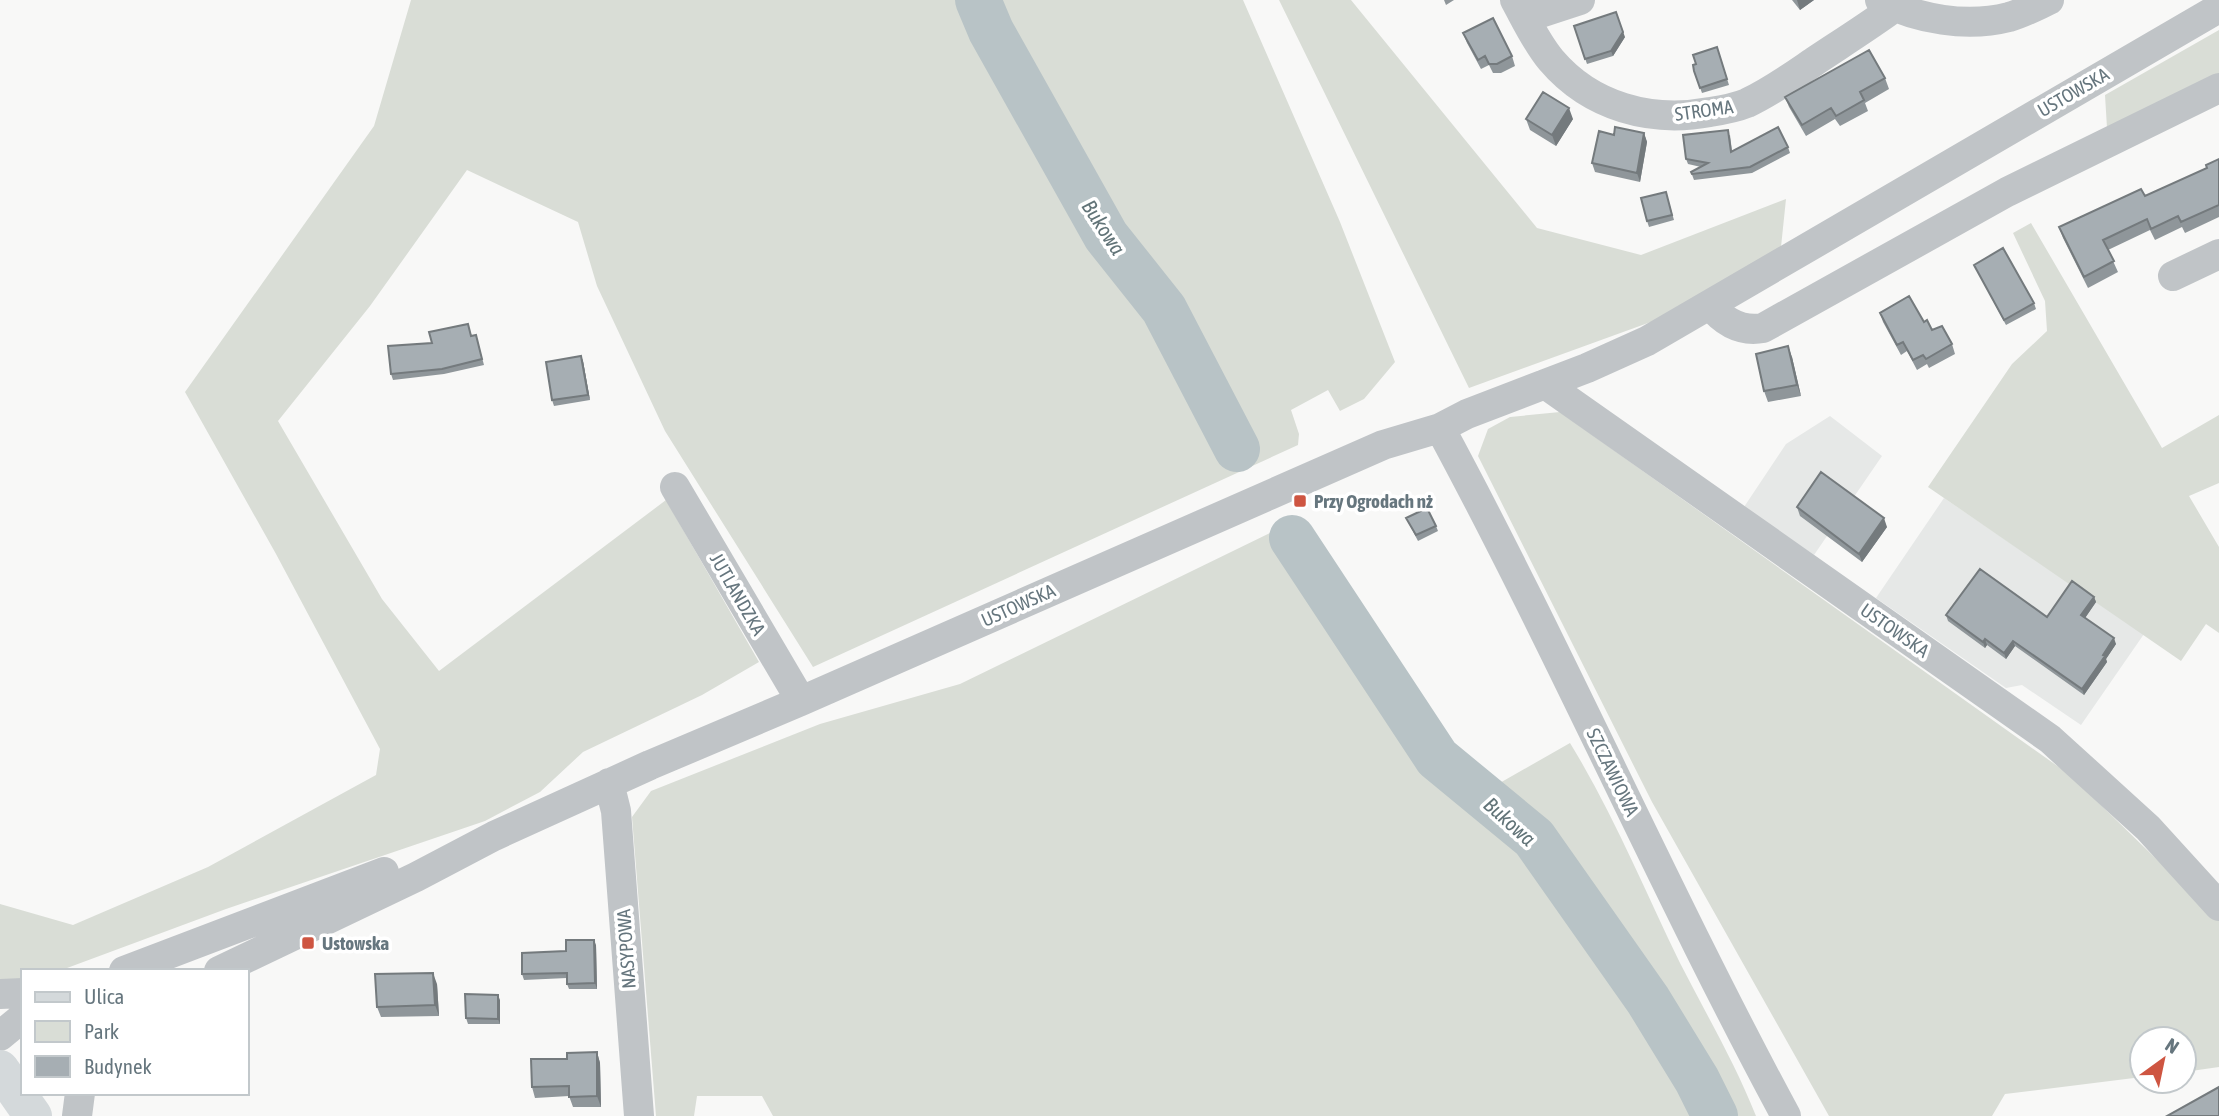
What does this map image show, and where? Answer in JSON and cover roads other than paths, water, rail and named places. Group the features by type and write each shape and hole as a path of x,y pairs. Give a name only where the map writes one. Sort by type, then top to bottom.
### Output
{"main road":[{"path":"9,1071 21,1094"},
{"path":"22,1095 33,1116"}],"street":[{"name":"STROMA","path":"1580,0 1520,9 1550,58 1573,82 1614,106 1671,116 1704,113 1744,104 1772,90 1887,4"},
{"path":"1887,4 1925,17 1976,20 2006,18 2049,0"},
{"name":"USTOWSKA","path":"223,969 416,877 494,836 609,783 1383,445 1440,428 1467,414 1647,341 2219,8"},
{"path":"1710,305 1717,314 1735,326 1753,330 1763,328 2007,192 2219,88"},
{"path":"2173,276 2219,254"},
{"name":"USTOWSKA","path":"1545,384 2050,739 2148,828 2219,906"},
{"name":"SZCZAWIOWA","path":"1440,428 1494,528 1679,910 1786,1116"},
{"name":"JUTLANDZKA","path":"675,487 801,701"},
{"name":"NASYPOWA","path":"609,783 616,811 639,1116"},
{"name":"USTOWSKA","path":"129,969 359,881 494,836"},
{"path":"0,995 21,993"},
{"path":"0,1036 21,1019"},
{"path":"77,1116 80,1095"}],"waterway":[{"name":"Bukowa","path":"978,0 991,31 1106,236 1164,309 1237,449"},
{"name":"Bukowa","path":"1292,538 1437,758 1534,838 1648,1000 1697,1080 1715,1116"}],"place":[{"name":"Przy Ogrodach nż","path":"1300,501"},
{"name":"Ustowska","path":"308,943"}]}
